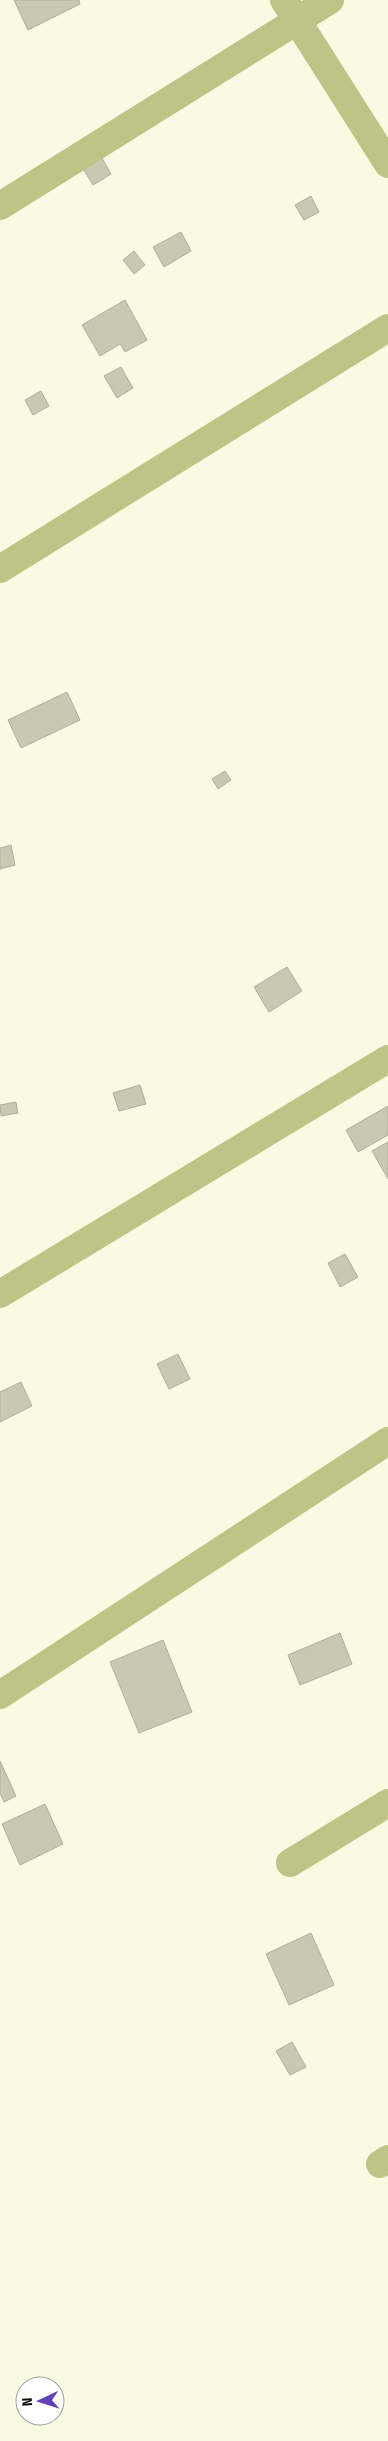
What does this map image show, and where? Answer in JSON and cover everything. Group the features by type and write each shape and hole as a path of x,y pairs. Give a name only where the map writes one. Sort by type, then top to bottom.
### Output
{"street":[{"path":"0,206 291,10 330,0"},
{"path":"291,10 388,164"},
{"path":"0,569 388,328"},
{"path":"0,1294 388,1059"},
{"path":"0,1695 388,1441"},
{"path":"290,1863 388,1803"}],"building":[{"path":"14,0 79,0 80,4 28,30"},
{"path":"101,156 111,174 93,185 82,167"},
{"path":"311,196 319,212 304,220 295,205"},
{"path":"181,232 191,251 164,267 153,247"},
{"path":"134,251 145,265 134,274 123,260"},
{"path":"125,300 147,340 125,352 120,344 100,356 82,325"},
{"path":"121,367 133,388 117,398 104,376"},
{"path":"41,391 49,406 33,415 25,400"},
{"path":"67,692 80,720 21,748 8,720"},
{"path":"225,771 231,780 218,789 212,779"},
{"path":"11,845 15,865 0,869 0,848"},
{"path":"287,967 302,991 269,1012 254,987"},
{"path":"140,1085 146,1104 119,1111 113,1093"},
{"path":"16,1102 18,1113 1,1116 0,1105"},
{"path":"388,1106 388,1135 358,1152 346,1130"},
{"path":"388,1142 388,1179 372,1151"},
{"path":"345,1254 358,1277 340,1287 328,1263"},
{"path":"178,1354 190,1379 169,1389 157,1364"},
{"path":"21,1382 32,1406 0,1422 0,1392"},
{"path":"340,1633 352,1664 300,1685 288,1655"},
{"path":"163,1640 192,1712 139,1733 110,1662"},
{"path":"0,1761 16,1796 4,1802 0,1793"},
{"path":"45,1804 63,1844 20,1865 2,1824"},
{"path":"311,1933 334,1985 289,2005 266,1954"},
{"path":"292,2042 306,2067 290,2075 276,2051"}]}
